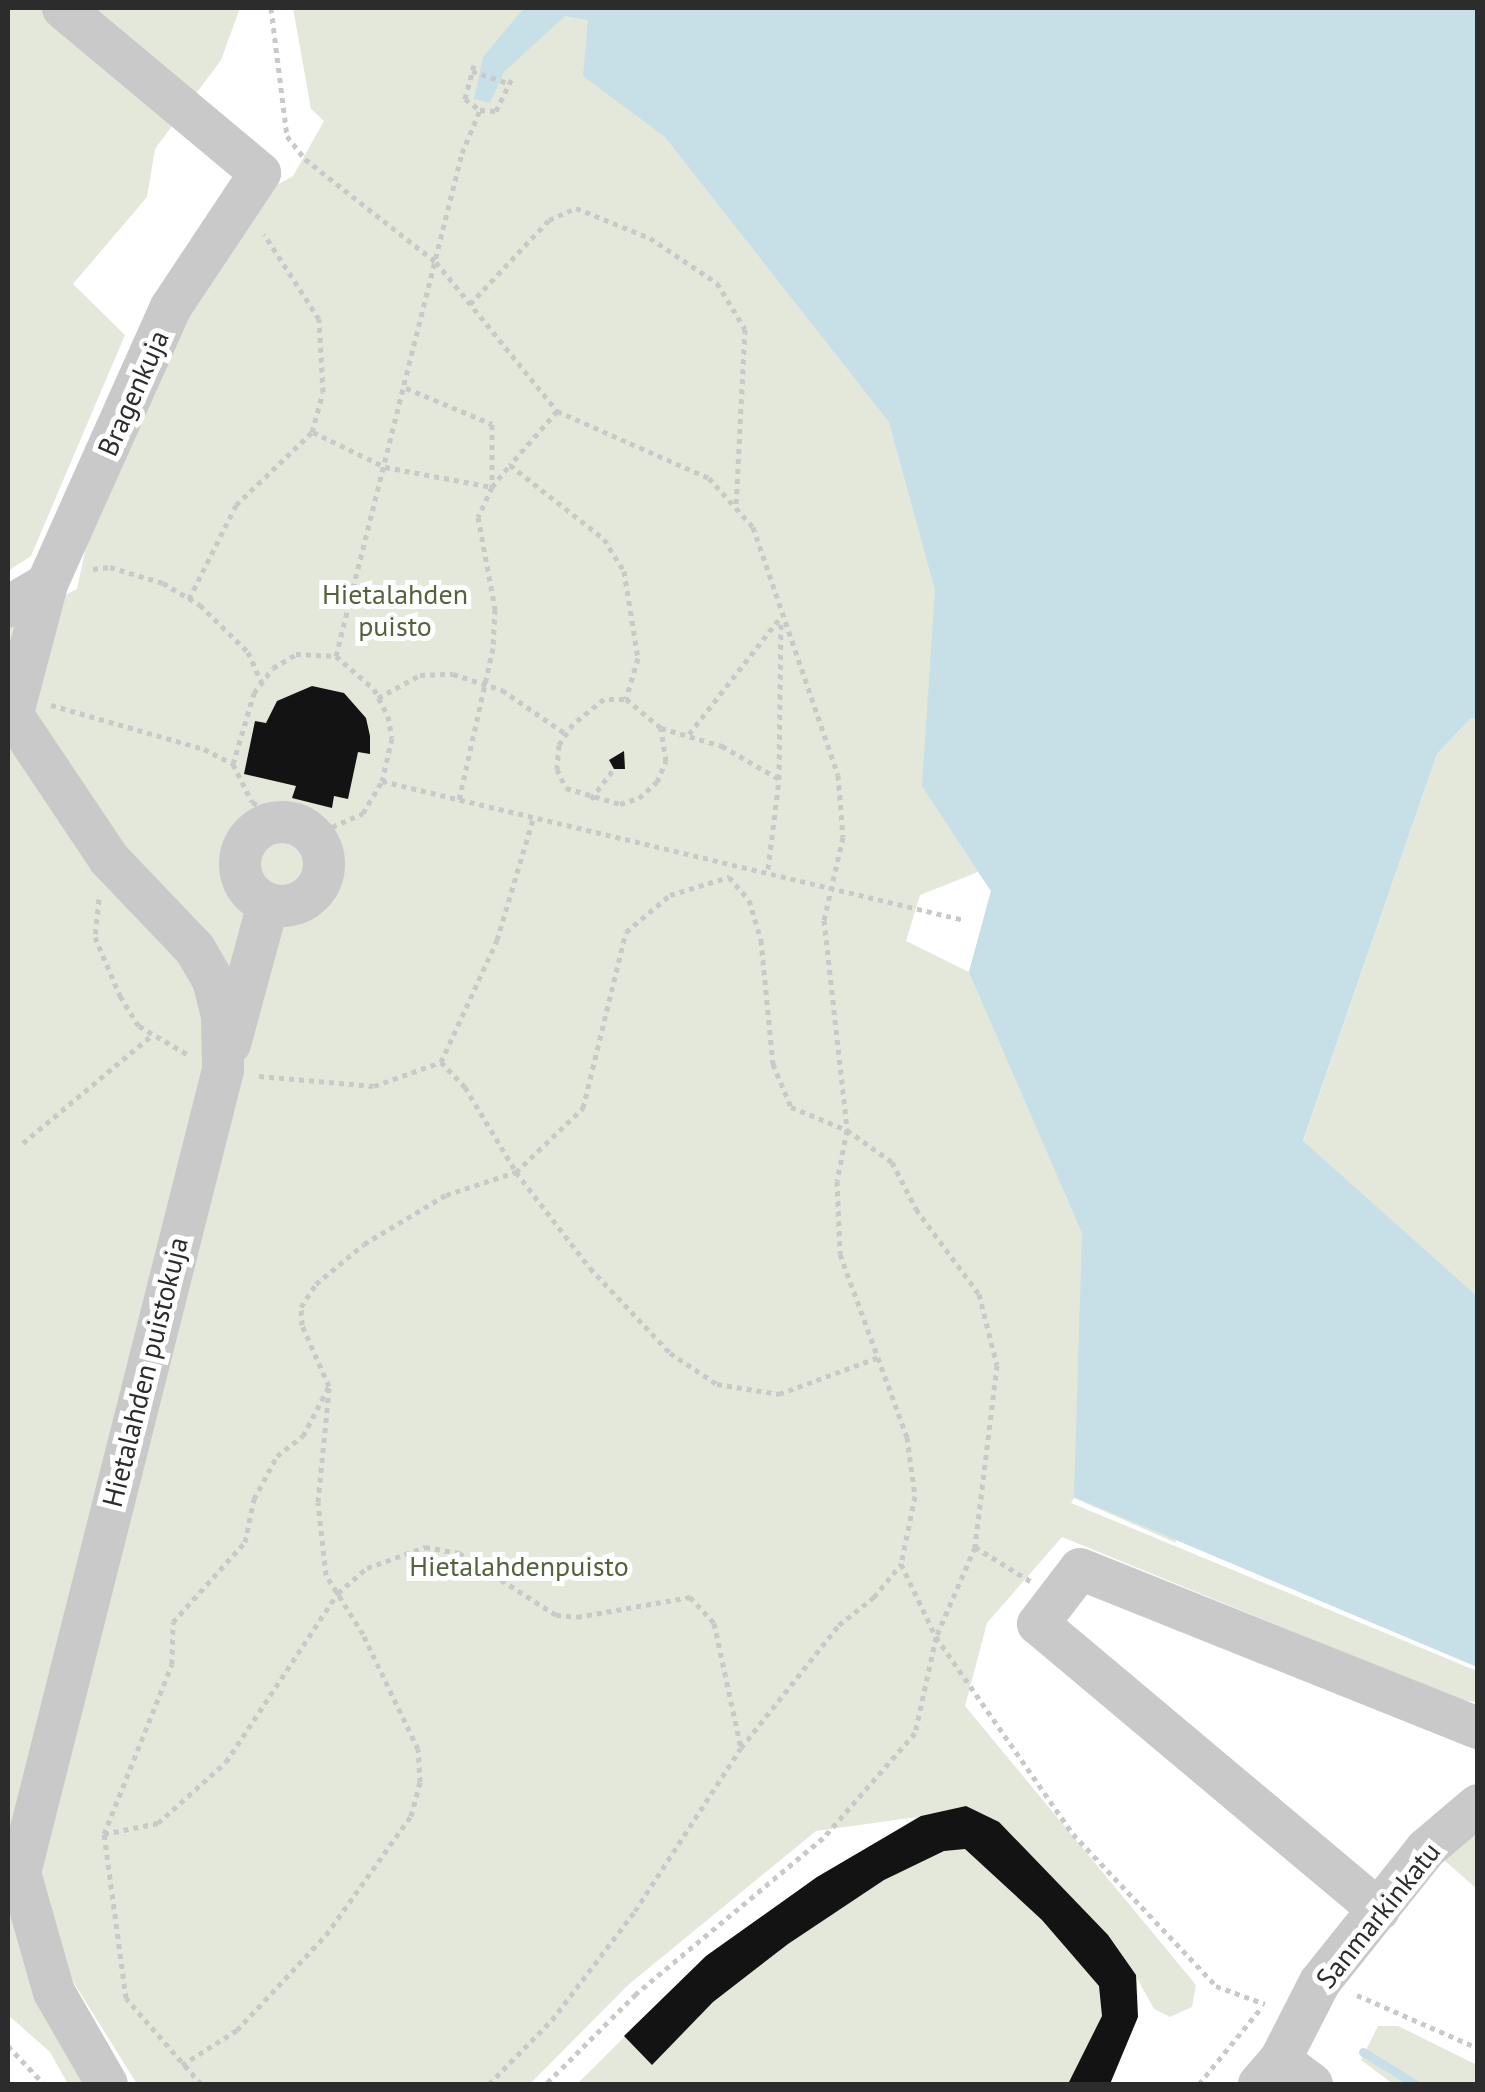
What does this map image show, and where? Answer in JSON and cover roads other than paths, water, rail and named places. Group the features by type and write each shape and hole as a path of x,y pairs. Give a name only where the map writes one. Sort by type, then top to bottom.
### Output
{"street":[{"name":"Bragenkuja","path":"10,710 49,579 171,308 250,188 64,8"},
{"path":"8,606 49,579"},
{"name":"Hietalahden puistokuja","path":"10,710 109,859 168,917 214,980 222,1016 223,1070 20,1873 54,1992 107,2084"},
{"path":"276,822 298,825 313,836 324,870 304,900 268,904 244,882 242,849 255,831 276,822"},
{"path":"223,1070 268,904"},
{"path":"1379,1910 1038,1624 1080,1569 1478,1728"},
{"name":"Sanmarkinkatu","path":"1284,2076 1320,1982 1426,1849 1478,1805"}],"water":[{"path":"524,8 1477,8 1477,719 1471,718 1437,754 1303,1141 1477,1296 1477,1667 1074,1497 1082,1233 969,972 991,891 922,786 935,590 889,422 665,137 583,76 588,20 565,16 504,72 490,103 474,99 483,57"}],"waterway":[{"path":"1363,2052 1415,2084"}],"park label":[{"name":"Hietalahden puisto","path":"395,610"},
{"name":"Hietalahdenpuisto","path":"519,1566"}]}
